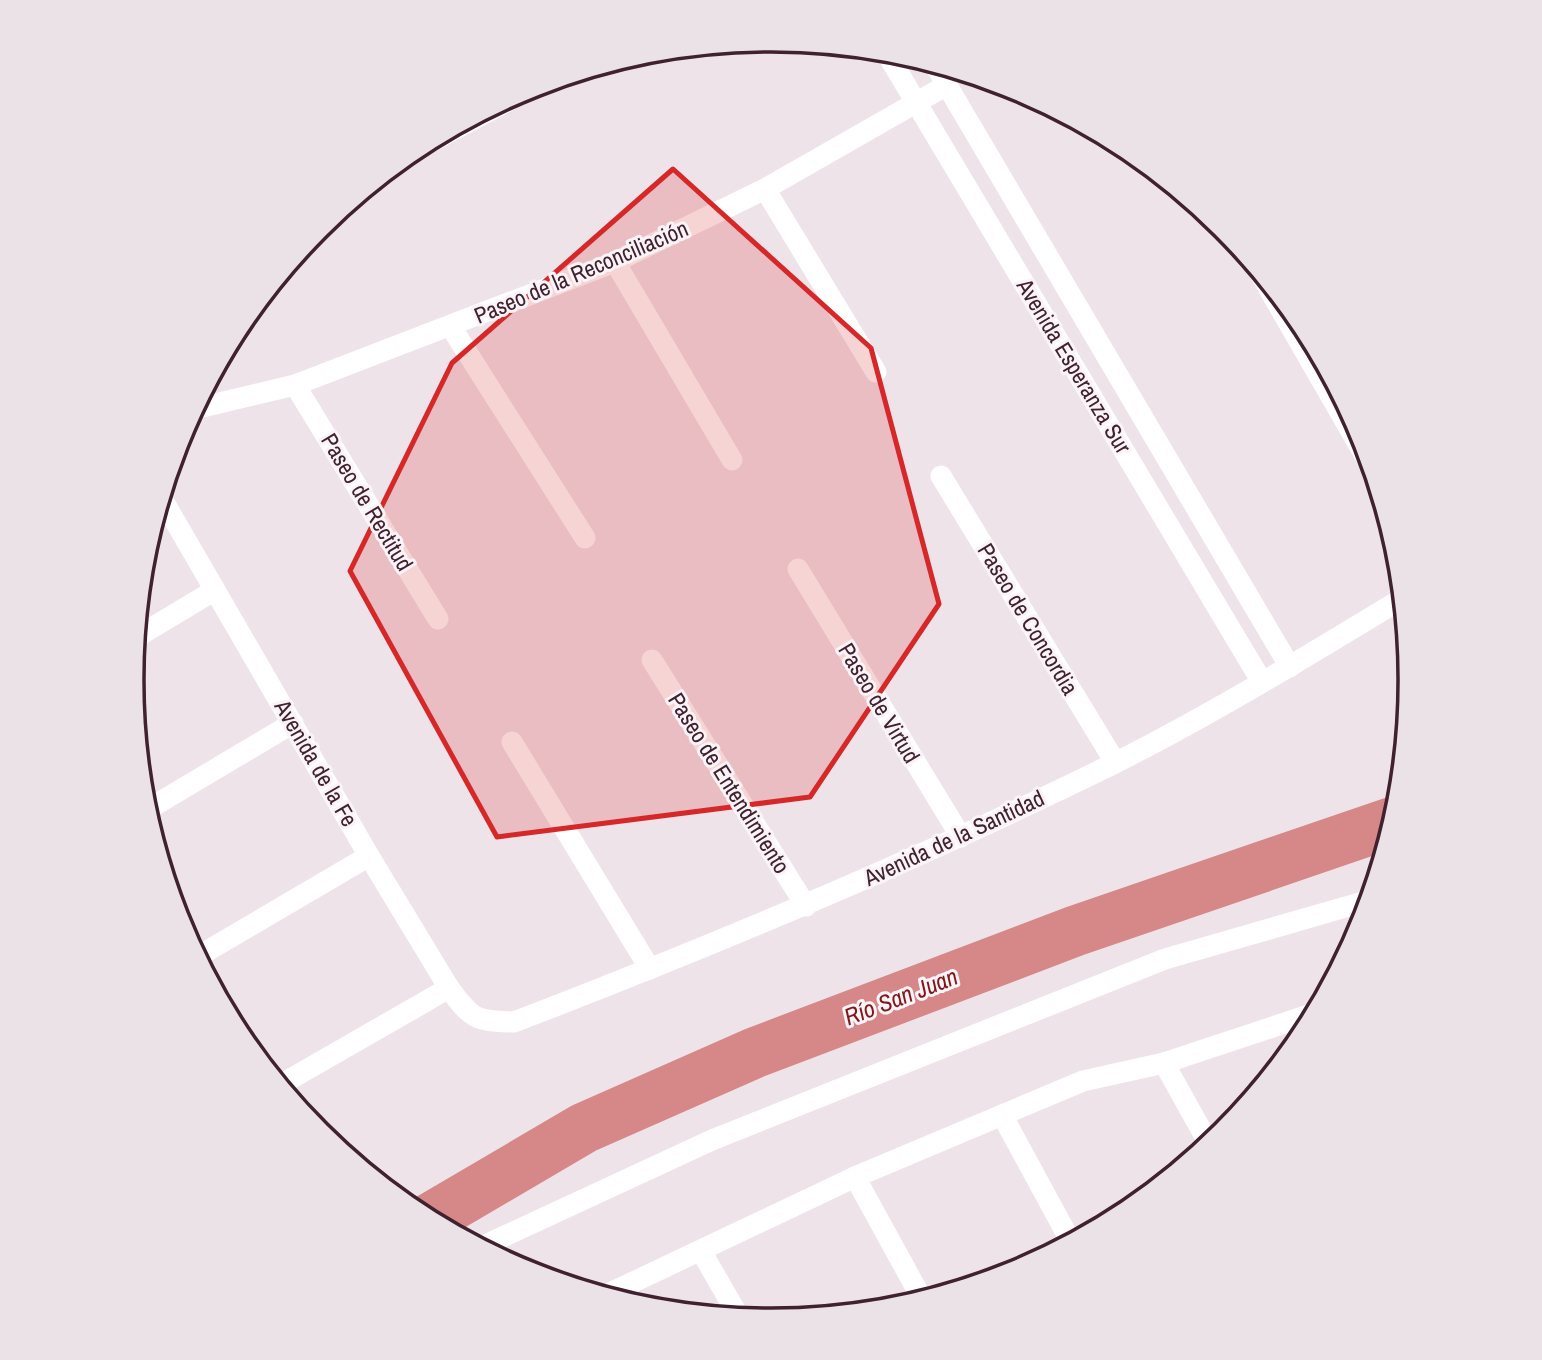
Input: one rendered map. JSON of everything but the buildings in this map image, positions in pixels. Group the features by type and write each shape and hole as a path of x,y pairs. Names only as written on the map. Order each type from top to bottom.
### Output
{"street":[{"name":"Avenida Esperanza Sur","path":"894,65 1262,682"},
{"name":"Avenida Esperanza Sur","path":"942,77 1290,667"},
{"name":"Paseo de la Reconciliación","path":"206,406 295,385 615,262 765,189 947,85"},
{"path":"765,189 876,372"},
{"path":"615,262 732,460"},
{"path":"450,327 584,538"},
{"path":"1297,338 1331,397"},
{"name":"Paseo de Rectitud","path":"295,385 438,619"},
{"name":"Paseo de Concordia","path":"941,475 1115,762"},
{"name":"Avenida de la Fe","path":"168,509 369,856 449,988 463,1007 482,1021"},
{"name":"Paseo de Virtud","path":"798,569 961,837"},
{"path":"146,632 215,590"},
{"name":"Avenida de la Santidad","path":"482,1021 514,1022 650,970 806,906 961,837 1115,762 1290,667 1394,604"},
{"name":"Paseo de Entendimiento","path":"652,660 806,906"},
{"path":"156,804 293,723"},
{"path":"512,742 650,970"},
{"path":"205,952 369,856"},
{"path":"491,1242 712,1140 1165,959 1357,904"},
{"path":"288,1080 449,988"},
{"path":"620,1288 855,1177 1083,1081 1164,1063 1299,1020"},
{"path":"1164,1063 1204,1135"},
{"path":"1002,1115 1066,1233"},
{"path":"855,1177 917,1290"},
{"path":"701,1251 732,1306"}],"highlighted area":[{"path":"673,169 871,348 939,604 810,797 497,837 350,571 452,363"}],"waterway":[{"name":"Río San Juan","path":"440,1213 584,1128 754,1053 1075,931 1381,826"}]}
